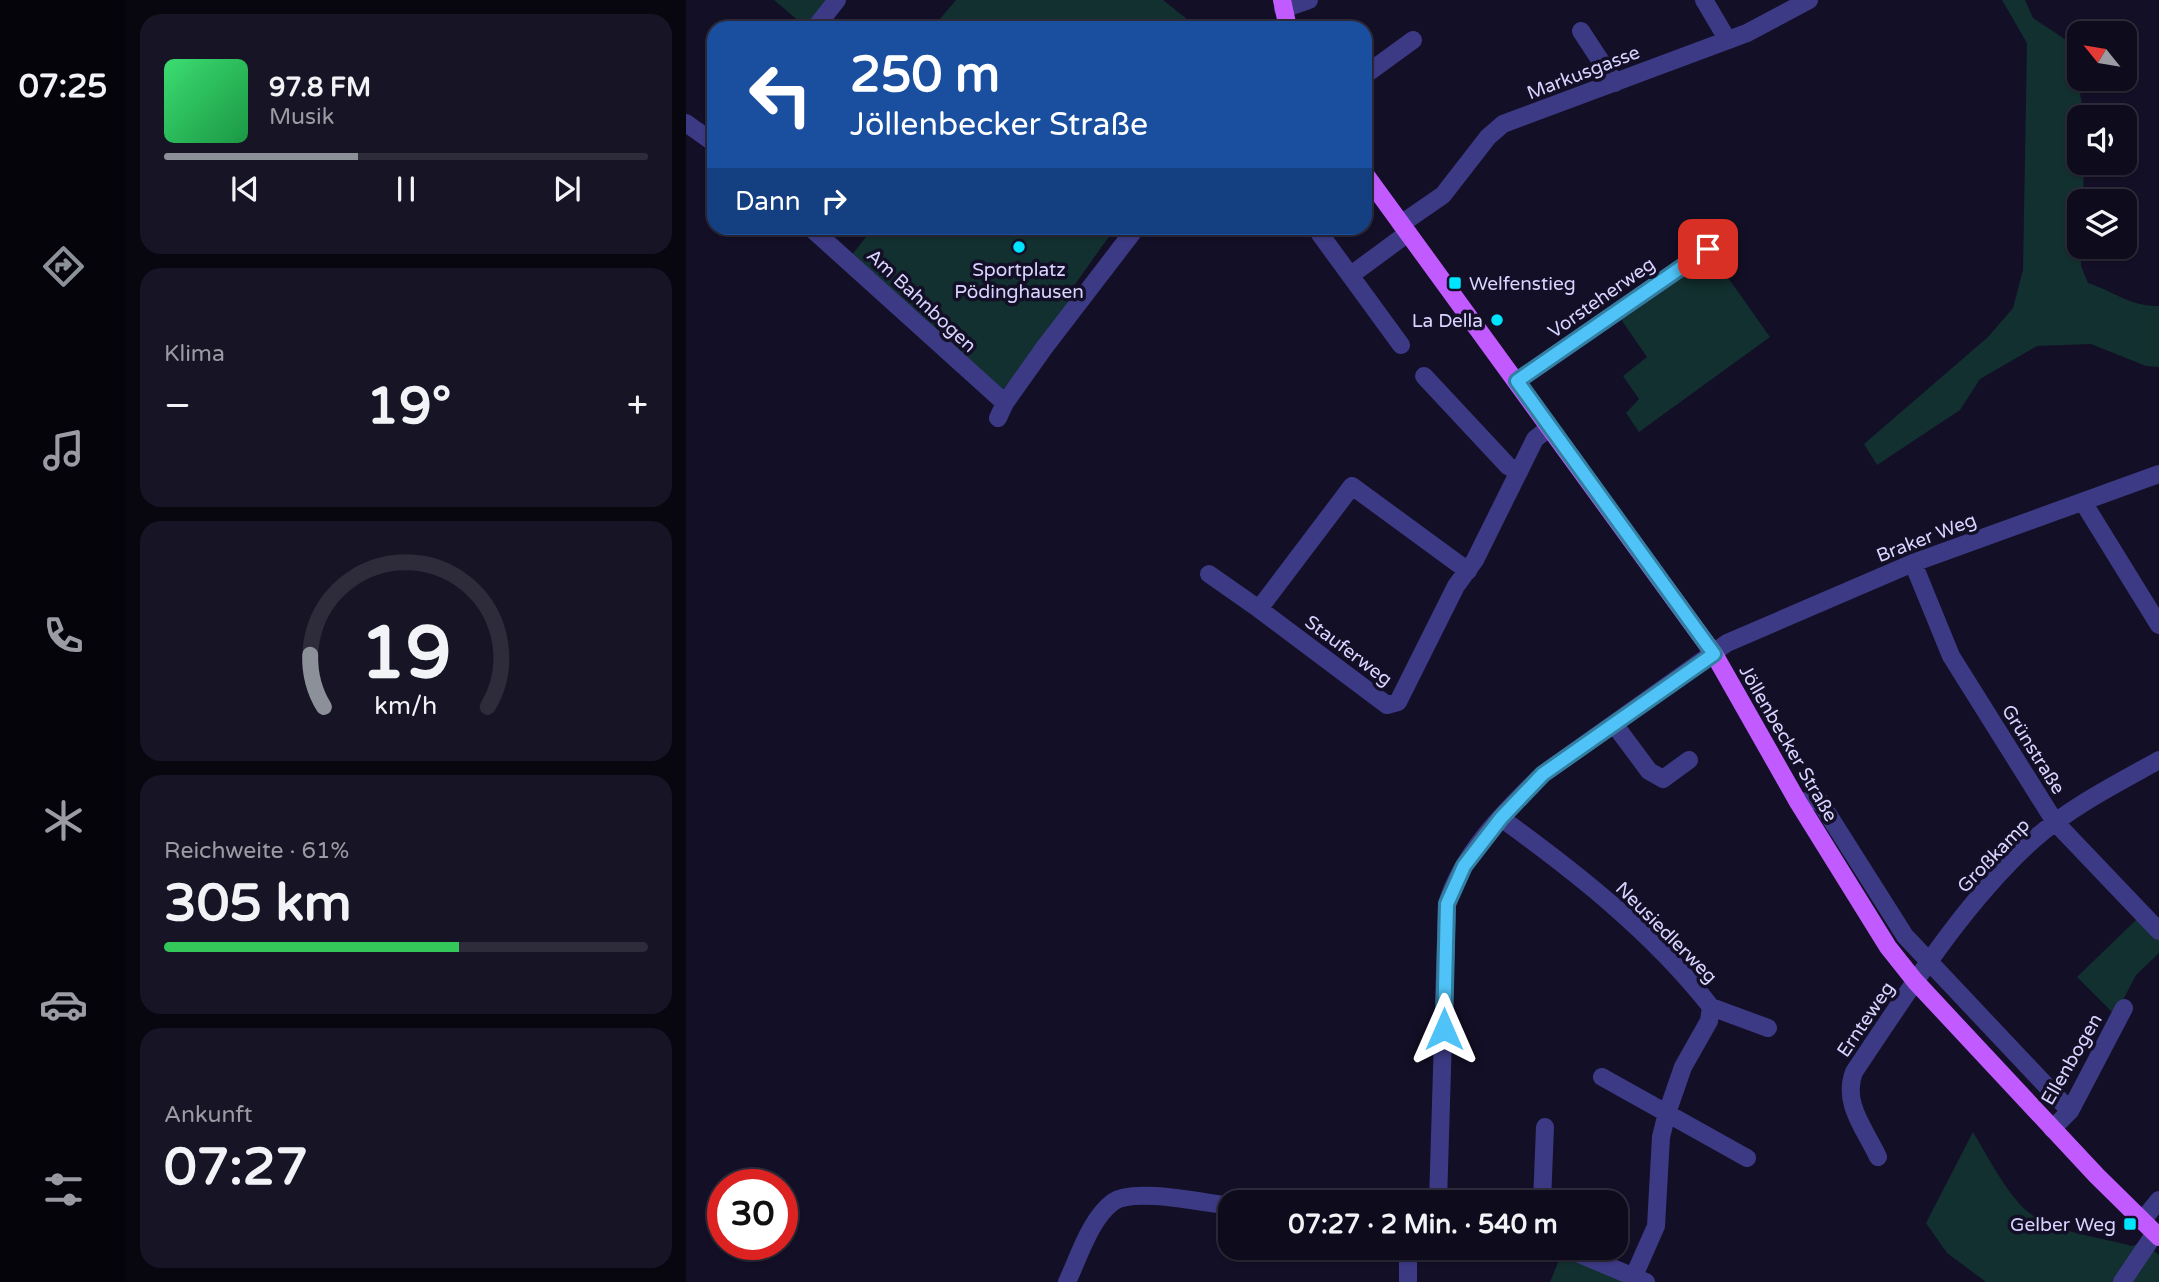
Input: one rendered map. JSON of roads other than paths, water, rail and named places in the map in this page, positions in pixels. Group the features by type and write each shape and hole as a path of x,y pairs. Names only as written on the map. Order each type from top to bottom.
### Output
{"main road":[{"path":"1282,4 1286,21"},
{"name":"Jöllenbecker Straße","path":"1372,184 1714,654 1798,802 1888,947 1915,981 2052,1129 2152,1230"}],"street":[{"path":"820,21 836,0"},
{"path":"1282,4 1309,0"},
{"path":"1703,0 1727,39"},
{"name":"Markusgasse","path":"1404,229 1443,195 1488,138 1503,124 1747,33 1809,0"},
{"path":"1581,31 1615,83"},
{"path":"1372,70 1413,40"},
{"path":"686,123 707,138"},
{"path":"1351,275 1404,229"},
{"name":"Am Bahnbogen","path":"818,235 1001,410 1131,235"},
{"path":"1321,235 1401,345"},
{"name":"Vorsteherweg","path":"1517,381 1708,249"},
{"path":"1424,376 1508,466 1519,472"},
{"name":"Stauferweg","path":"1209,574 1387,705 1398,702 1456,586 1468,571 1535,439 1550,427"},
{"name":"Braker Weg","path":"1438,1190 1447,904 1464,866 1501,818 1543,774 1727,643 1913,563 2159,474"},
{"path":"1259,609 1352,486 1468,571"},
{"path":"2083,502 2159,625"},
{"name":"Grünstraße","path":"1913,563 1951,656 2055,822 2157,935"},
{"path":"1614,724 1649,771 1663,779 1689,760"},
{"name":"Großkamp","path":"1915,981 1967,913 2032,841 2055,822 2159,760"},
{"path":"1798,802 1819,800 1905,936 1928,964 2070,1111"},
{"name":"Neusiedlerweg","path":"1501,818 1588,883 1691,982 1711,1007 1709,1021 1683,1067 1667,1113 1661,1137 1656,1226 1640,1279"},
{"name":"Ernteweg","path":"1878,1157 1856,1116 1849,1086 1854,1072 1915,981"},
{"path":"1711,1007 1768,1028"},
{"name":"Ellenbogen","path":"2052,1129 2070,1111 2124,1008"},
{"path":"1602,1077 1748,1158"},
{"path":"1542,1190 1545,1127"},
{"path":"1067,1282 1095,1224 1115,1200 1134,1195 1218,1205"},
{"path":"2122,1282 2152,1230 2159,1200"},
{"path":"1408,1260 1408,1282"},
{"path":"1594,1260 1640,1279"}],"place":[{"name":"Sportplatz Pödinghausen","path":"1019,247"},
{"name":"Welfenstieg","path":"1455,283"},
{"name":"La Della","path":"1497,320"},
{"name":"Gelber Weg","path":"2130,1224"}]}
